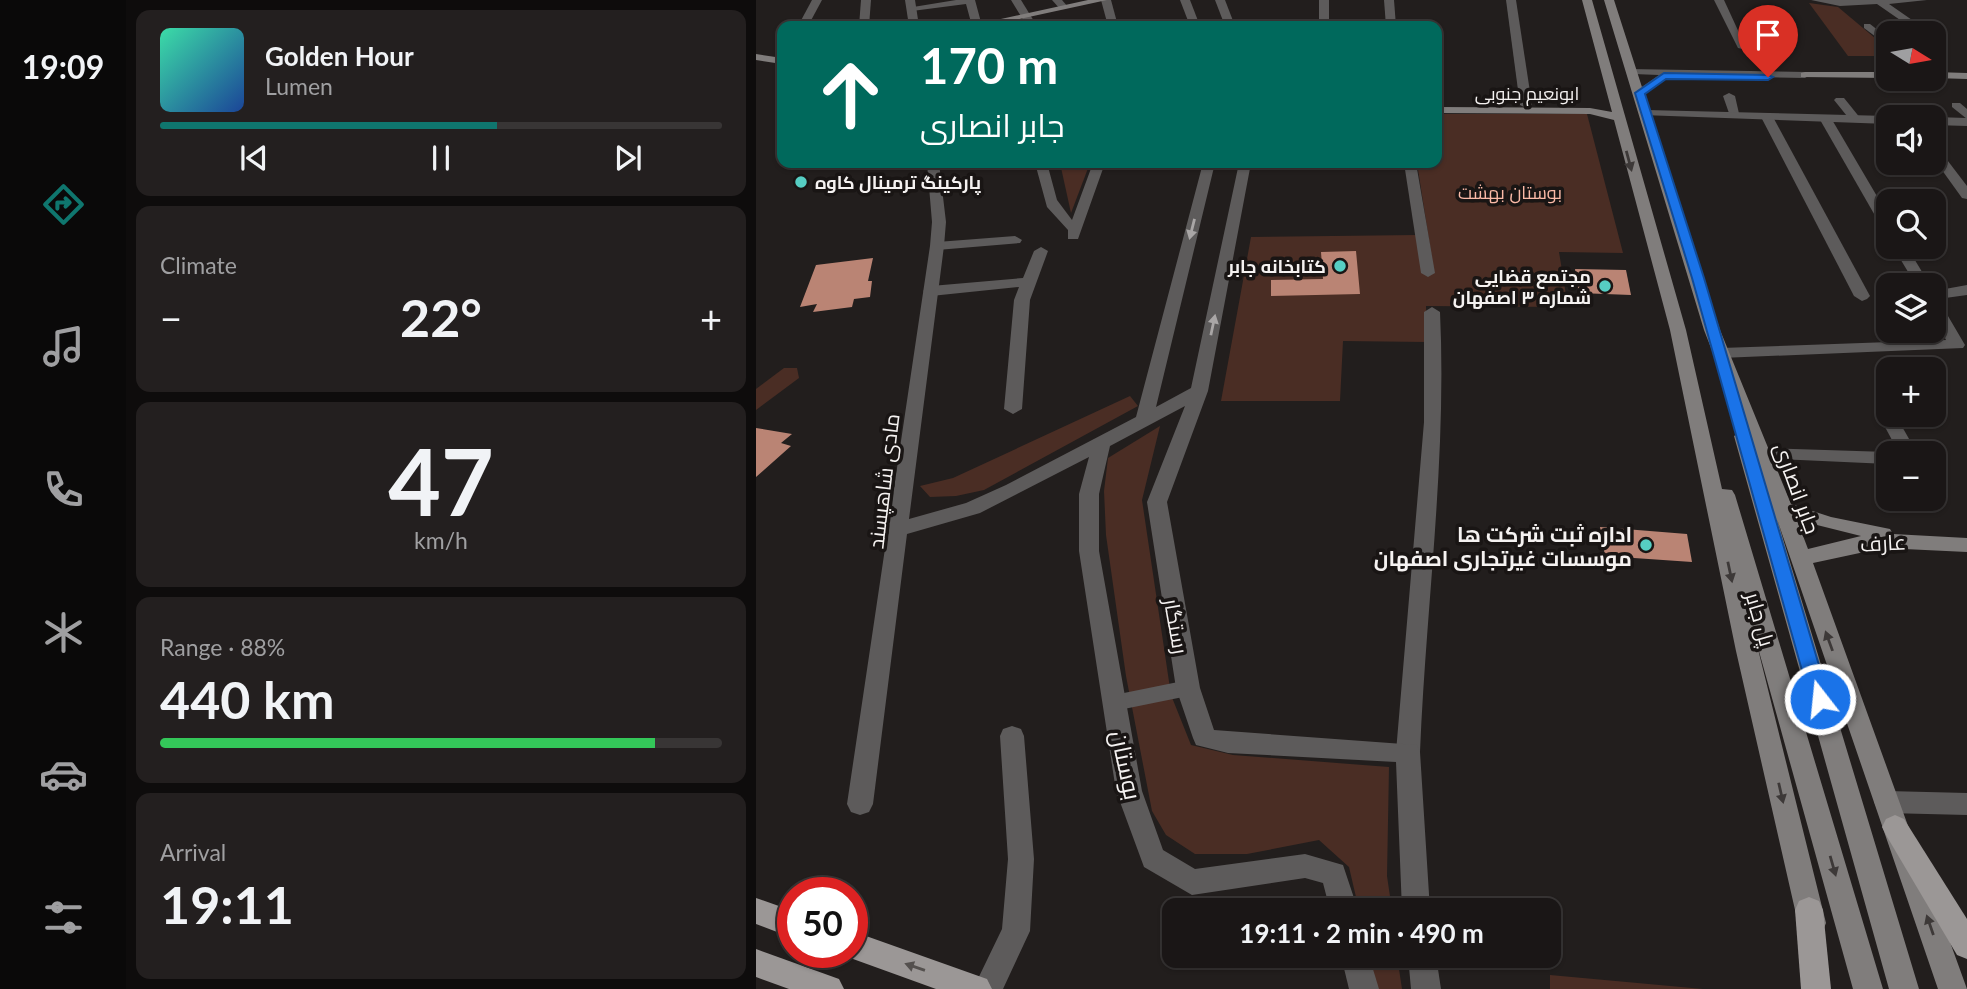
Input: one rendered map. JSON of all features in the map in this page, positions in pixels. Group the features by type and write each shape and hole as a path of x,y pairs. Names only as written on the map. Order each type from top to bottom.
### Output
{"main road":[{"path":"1000,21 1060,4 1104,0"},
{"path":"1587,0 1617,117 1678,330 1747,651 1828,989"},
{"name":"جابر انصاری","path":"1609,0 1712,331 1783,508 1953,989"},
{"path":"756,57 777,59"},
{"path":"1605,73 1634,74"},
{"path":"1805,75 1876,75"},
{"path":"1946,75 1967,76"},
{"name":"ابونعیم جنوبی","path":"1442,108 1588,105 1612,96"},
{"name":"ابونعیم جنوبی","path":"1442,108 1590,111 1617,117"},
{"name":"پل جابر","path":"1678,330 1868,989"},
{"name":"پل جابر","path":"1712,331 1904,989"},
{"path":"1783,508 1829,523 1905,539"},
{"name":"عارف","path":"1800,559 1844,544 1905,539 1967,545"},
{"path":"1891,815 1967,945"},
{"path":"1809,910 1816,989"},
{"path":"756,911 777,919"},
{"path":"868,951 977,989"},
{"path":"756,963 829,989"}],"street":[{"path":"806,21 817,0"},
{"path":"864,21 866,0"},
{"path":"1016,0 1028,21"},
{"path":"1104,0 1111,21"},
{"path":"1185,0 1193,21"},
{"path":"1220,0 1228,21"},
{"path":"1324,0 1324,21"},
{"path":"1388,0 1390,21"},
{"path":"1511,0 1526,105"},
{"path":"1719,0 1743,48"},
{"path":"1820,1 1922,0"},
{"path":"911,4 970,1 975,21"},
{"path":"1879,1 1908,21"},
{"path":"1867,26 1876,33"},
{"path":"1634,74 1805,75"},
{"path":"1634,74 1663,74"},
{"path":"1634,74 1663,74"},
{"path":"1729,96 1736,116"},
{"path":"1840,100 1856,119"},
{"path":"1956,104 1967,116"},
{"path":"1646,113 1876,120"},
{"path":"1767,117 1862,296"},
{"path":"1825,118 1876,205"},
{"path":"1946,121 1967,122"},
{"path":"1946,166 1967,195"},
{"name":"مادی شاهپسند","path":"860,804 937,246 939,222 934,168"},
{"path":"1042,168 1048,200 1074,232 1097,168"},
{"path":"1144,420 1208,168"},
{"name":"رستگار","path":"1244,168 1199,391 1157,502 1188,688 1205,738 1228,743 1408,752"},
{"path":"1411,168 1428,273"},
{"path":"937,246 1015,240"},
{"path":"1013,410 1021,300 1041,251"},
{"path":"931,291 1027,282"},
{"path":"1946,292 1967,290"},
{"path":"1946,299 1967,303"},
{"path":"1415,898 1408,752 1411,667 1430,468 1434,350 1432,312"},
{"path":"1721,353 1957,345 1960,335 1946,318"},
{"path":"899,528 973,508 1101,445 1199,391"},
{"path":"1894,427 1902,441"},
{"name":"بوستان","path":"1101,445 1089,494 1089,551 1129,791 1153,858 1192,882 1305,866 1334,874 1340,898"},
{"path":"1762,454 1876,458"},
{"path":"1114,703 1188,688"},
{"path":"988,989 1016,931 1021,859 1012,736"},
{"path":"1891,815 1967,804"},
{"path":"1358,968 1364,989"},
{"path":"1423,968 1426,989"}],"green space":[{"path":"1809,3 1838,7 1876,39 1876,56 1848,56"},
{"name":"بوستان بهشت","path":"1442,114 1587,114 1623,253 1559,252 1568,307 1426,306 1427,342 1343,341 1340,401 1221,401 1251,237 1417,235 1434,272 1418,168 1442,168"},
{"path":"1061,168 1088,168 1071,213"},
{"path":"784,368 797,368 799,378 756,410 756,389"},
{"path":"1130,396 1138,406 984,490 956,496 930,497 920,486 953,478"},
{"path":"1160,426 1142,500 1171,695 1191,745 1233,755 1389,767 1387,876 1390,898 1356,898 1349,867 1319,840 1247,854 1195,854 1166,835 1152,811 1126,676 1106,535 1104,491 1108,458"},
{"path":"1373,968 1399,968 1402,989 1377,989"},
{"path":"1550,975 1703,989 1550,989"}],"building":[{"name":"کتابخانه جابر","path":"1356,251 1360,294 1271,296 1271,280 1323,279 1321,252"},
{"path":"873,258 868,281 872,281 870,297 854,299 852,307 813,312 817,304 800,307 816,265"},
{"path":"1575,269 1626,270 1631,295 1579,293"},
{"path":"756,428 792,434 781,443 791,446 756,477"},
{"name":"اداره ثبت شرکت ها موسسات غیرتجاری اصفهان","path":"1600,527 1687,534 1692,562 1605,556"}],"place":[{"name":"پارکینگ ترمینال کاوه","path":"801,182"},
{"name":"کتابخانه جابر","path":"1340,266"},
{"name":"مجتمع قضایی شماره ۳ اصفهان","path":"1605,286"},
{"name":"اداره ثبت شرکت ها موسسات غیرتجاری اصفهان","path":"1646,545"}],"route":[{"path":"1768,77 1664,76 1640,93 1698,278 1820,699"}]}
